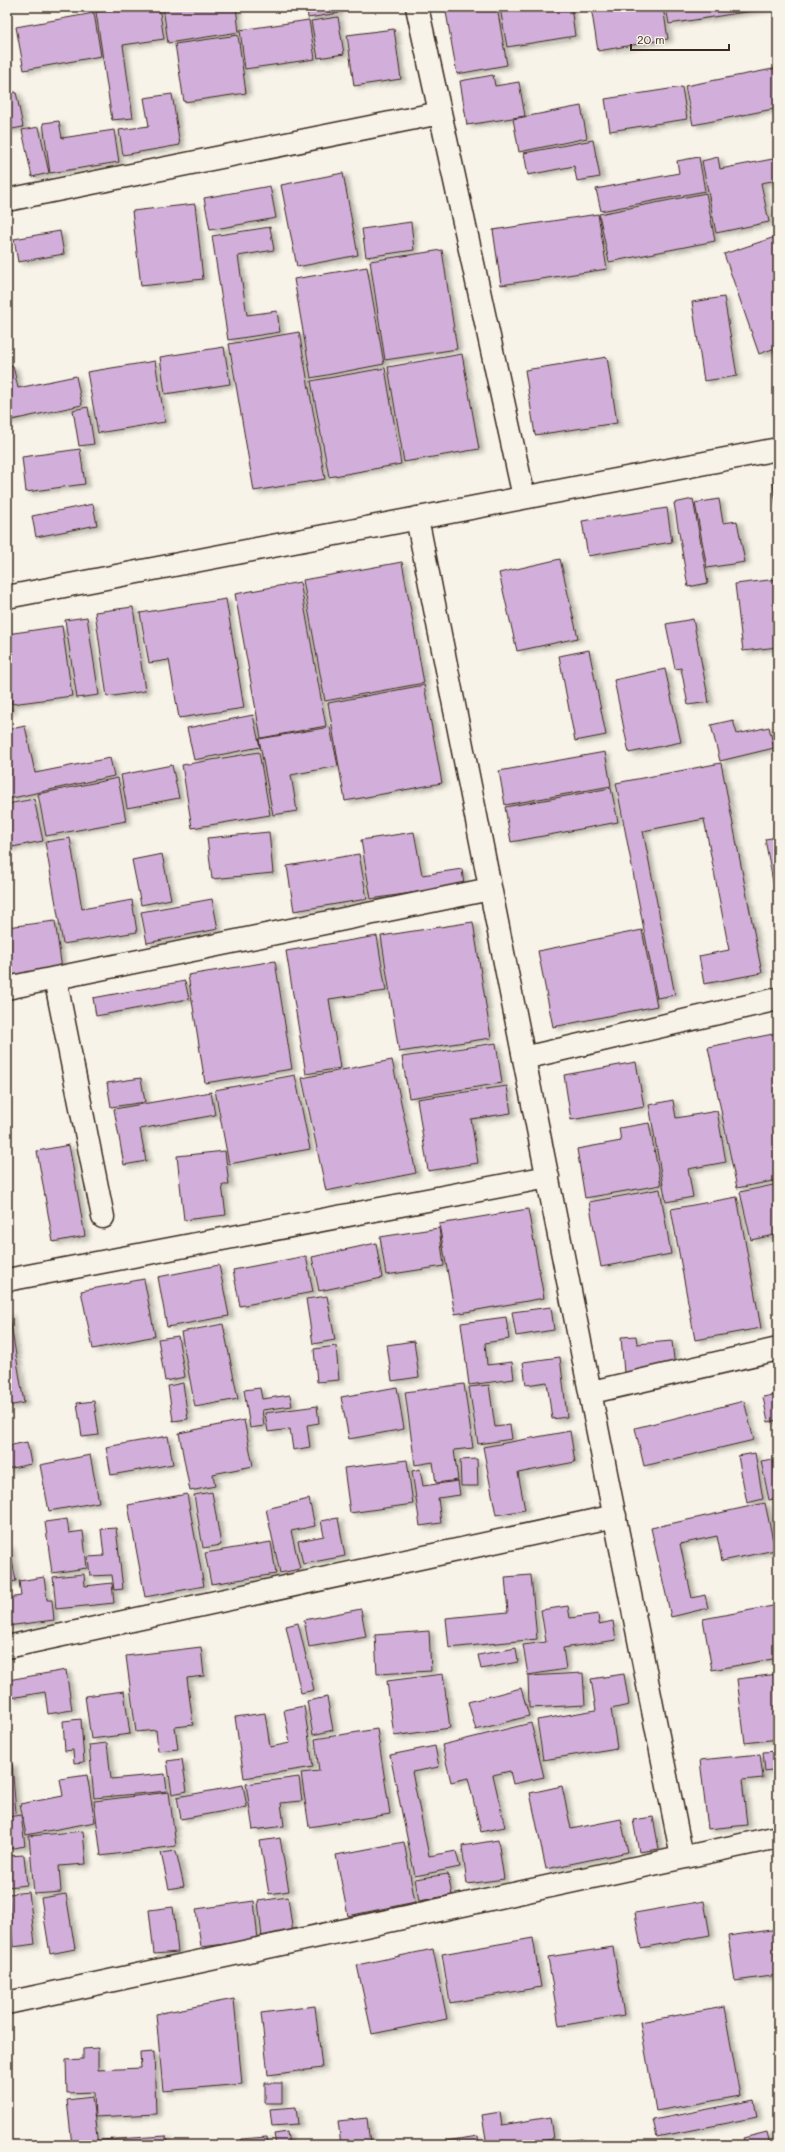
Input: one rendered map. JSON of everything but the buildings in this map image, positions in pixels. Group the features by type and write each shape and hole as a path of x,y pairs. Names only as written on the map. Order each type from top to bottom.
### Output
{"street":[{"path":"417,7 524,497"},
{"path":"7,200 440,113"},
{"path":"7,597 524,497 778,450"},
{"path":"417,518 490,890 592,1392 682,1857"},
{"path":"7,988 490,890"},
{"path":"55,978 103,1217"},
{"path":"524,1058 778,999"},
{"path":"7,1280 548,1177"},
{"path":"592,1392 778,1349"},
{"path":"7,1648 615,1516"},
{"path":"7,2003 778,1837"}]}
